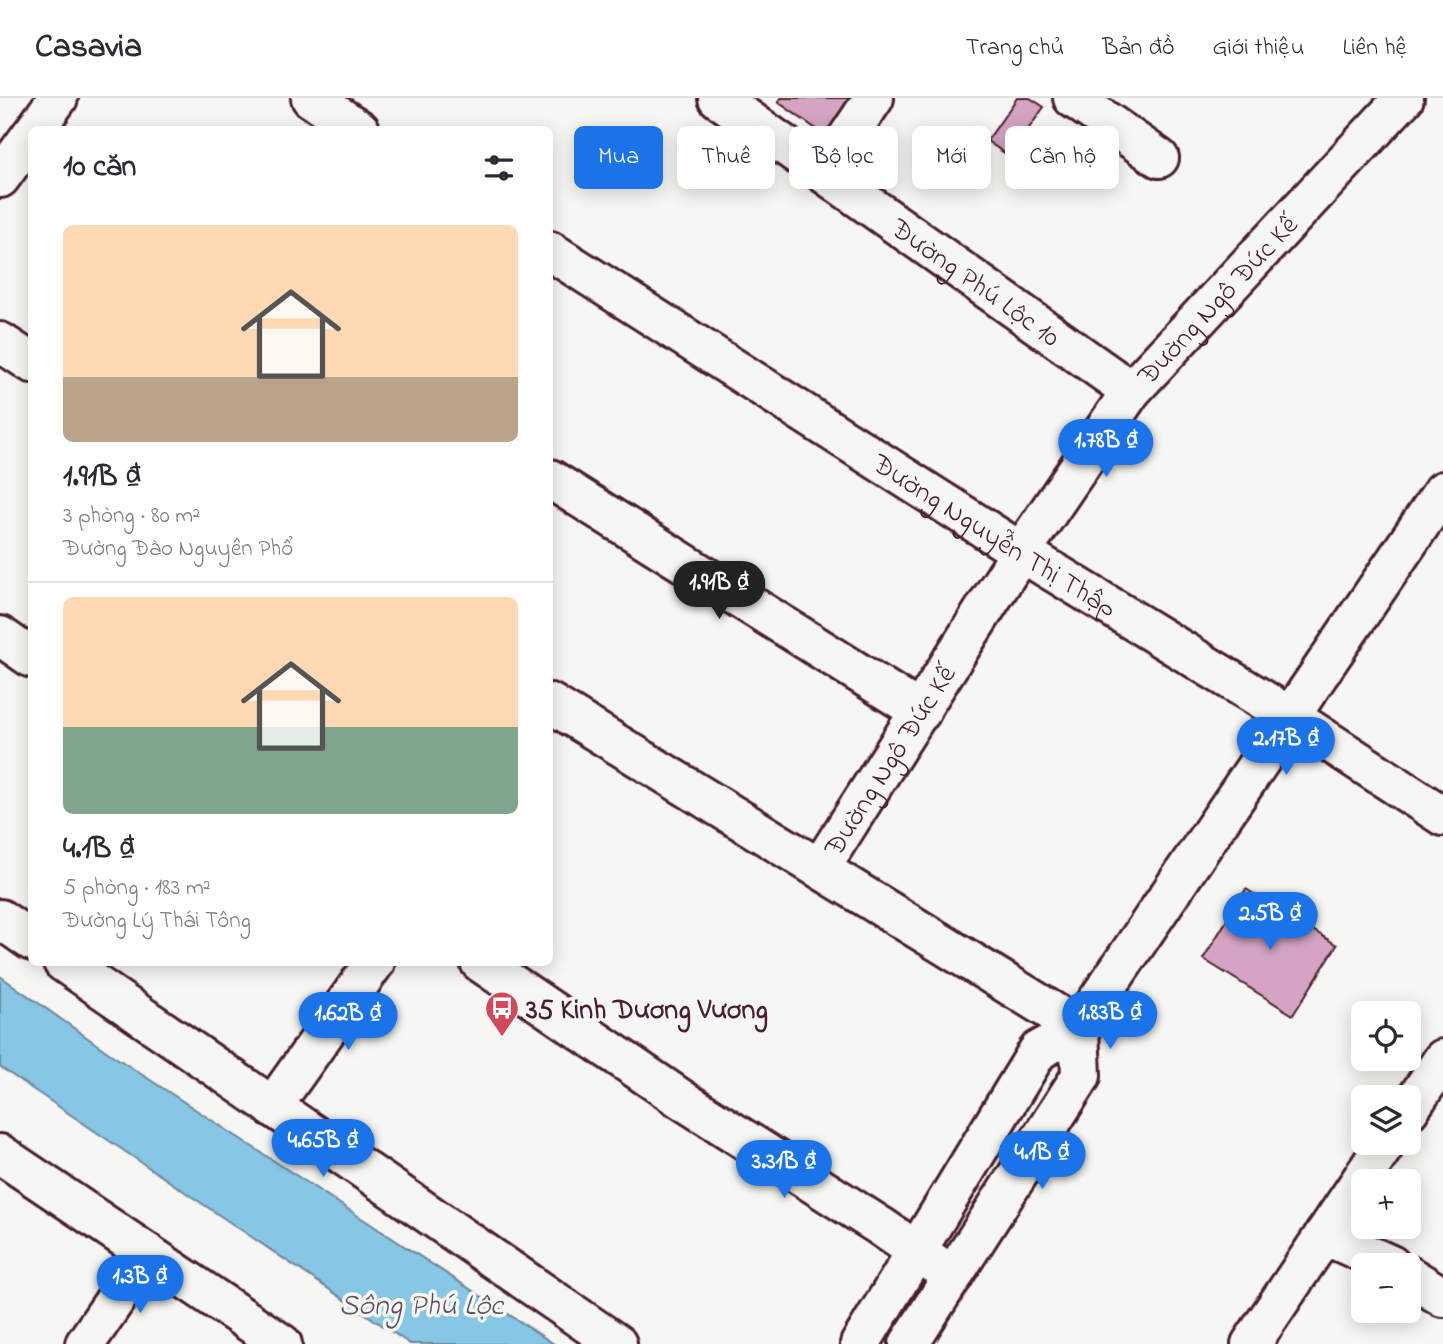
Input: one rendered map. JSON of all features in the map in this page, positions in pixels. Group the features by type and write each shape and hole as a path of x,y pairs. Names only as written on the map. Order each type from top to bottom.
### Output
{"street":[{"path":"39,126 58,98"},
{"path":"311,98 354,126"},
{"name":"Đường Phú Lộc 10","path":"718,98 789,148"},
{"path":"855,126 874,98"},
{"path":"1073,98 1159,158"},
{"name":"Đường Ngô Đức Kế","path":"820,868 1021,552 1131,391 1393,101"},
{"name":"Đường Phú Lộc 10","path":"847,189 1131,391"},
{"name":"Đường Nguyễn Thị Thập","path":"555,267 1291,717 1438,802"},
{"path":"0,342 28,360"},
{"path":"553,481 921,712"},
{"path":"860,1344 1038,1051 1079,1028 1443,491"},
{"path":"0,636 28,655"},
{"path":"553,706 1079,1028"},
{"path":"0,919 28,938"},
{"path":"69,966 617,1344"},
{"path":"272,1107 372,966"},
{"path":"486,966 681,1099 953,1276"},
{"path":"909,1344 1081,1076 1079,1028"},
{"path":"1423,1104 1443,1059"},
{"path":"0,1154 282,1344"},
{"path":"1251,1344 1379,1155"},
{"path":"1324,1235 1364,1253"},
{"path":"85,1344 147,1253"},
{"path":"1421,1283 1443,1297"}],"water":[{"name":"Sông Phú Lộc","path":"0,976 109,1053 554,1344 410,1344 0,1067"}],"building":[{"path":"781,98 861,98 842,126 812,126 778,102"},
{"path":"1017,98 1030,98 1044,107 1030,126 1005,126 1005,153 991,144 991,135"},
{"path":"1246,889 1337,945 1293,1015 1203,959"}],"place":[{"name":"35 Kinh Dương Vương","path":"502,1038"}]}
